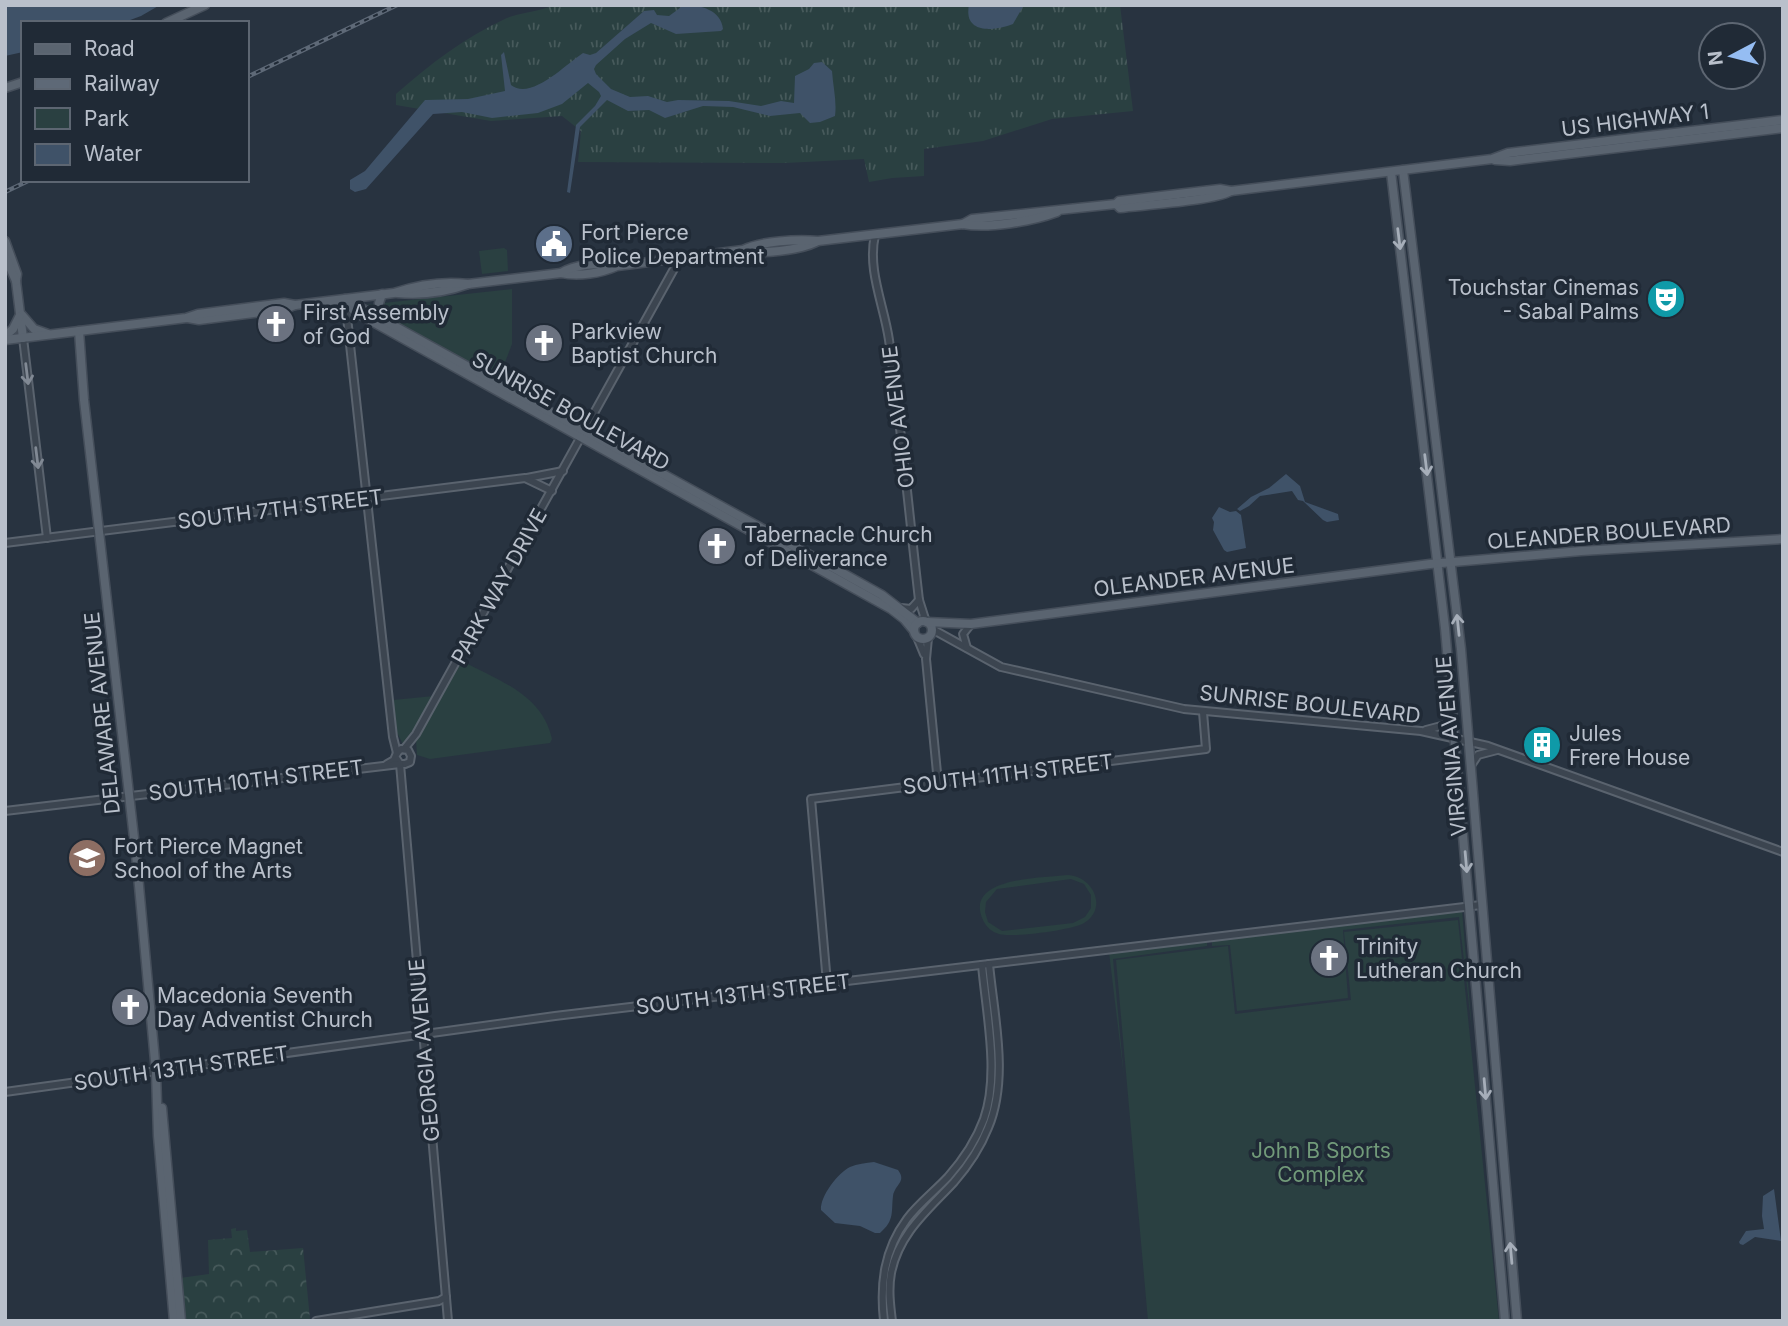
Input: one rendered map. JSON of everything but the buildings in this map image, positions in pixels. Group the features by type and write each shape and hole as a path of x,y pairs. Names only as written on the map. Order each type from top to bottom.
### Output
{"main road":[{"path":"170,21 205,5"},
{"name":"US HIGHWAY 1","path":"1492,159 1508,153 1783,120"},
{"name":"US HIGHWAY 1","path":"5,338 268,312 295,305 394,293 409,288 561,273 568,268 594,265 617,266 743,250 752,253 806,247 818,241 963,224 973,226 1042,218 1057,212 1116,204 1119,201 1220,189 1231,191 1492,159 1510,161 1783,128"},
{"path":"1615,148 1626,139"},
{"path":"1594,151 1608,141"},
{"name":"VIRGINIA AVENUE","path":"1403,170 1451,562 1469,741 1517,1321"},
{"name":"VIRGINIA AVENUE","path":"1391,172 1438,563 1453,714 1505,1321"},
{"path":"5,241 17,274 23,338"},
{"path":"5,256 16,281"},
{"path":"379,316 382,294"},
{"name":"SUNRISE BOULEVARD","path":"345,299 355,312 830,566 898,607 924,629"},
{"name":"SUNRISE BOULEVARD","path":"345,299 924,629"},
{"path":"20,312 34,329 51,335"},
{"path":"5,338 16,324 20,312"},
{"name":"DELAWARE AVENUE","path":"79,331 130,795 156,1072 159,1149 174,1321"},
{"path":"1412,345 1420,353 1427,370"},
{"name":"OLEANDER BOULEVARD","path":"1438,563 1783,539"},
{"name":"OLEANDER AVENUE","path":"924,629 1438,563"},
{"name":"DELAWARE AVENUE","path":"157,1092 162,1107 181,1321"}],"street":[{"name":"OHIO AVENUE","path":"875,235 873,246 878,292 889,338 924,629 938,783"},
{"name":"PARK WAY DRIVE","path":"402,757 680,258"},
{"name":"GEORGIA AVENUE","path":"345,299 394,731 402,757 401,779 448,1321"},
{"path":"23,338 47,538"},
{"name":"SOUTH 7TH STREET","path":"5,543 367,499 563,471"},
{"path":"525,478 552,491"},
{"path":"898,607 911,609 919,600"},
{"path":"967,648 963,634 971,624"},
{"name":"OHIO AVENUE","path":"924,629 926,659"},
{"name":"SUNRISE BOULEVARD","path":"924,629 1001,667 1203,712 1421,731 1469,741 1783,852"},
{"name":"SOUTH 11TH STREET","path":"827,983 811,799 1206,749 1203,712"},
{"path":"1421,731 1445,725 1453,714"},
{"path":"1471,766 1478,755 1499,750"},
{"name":"SOUTH 10TH STREET","path":"5,811 382,766 402,757"},
{"name":"SOUTH 13TH STREET","path":"5,1092 536,1019 1481,905"},
{"path":"892,1321 890,1286 896,1256 913,1224 953,1182 978,1150 994,1110 998,1090 986,965"},
{"path":"884,1321 882,1285 889,1253 907,1220 947,1178 971,1146 983,1120 991,1090 994,1052"},
{"path":"316,1321 439,1301 446,1297"}],"green space":[{"path":"554,5 1120,5 1133,111 1052,119 983,141 924,149 924,176 869,182 864,159 785,163 578,162 581,131 562,116 491,121 396,105 396,94 462,42 507,18"},
{"path":"504,248 507,250 508,271 482,274 479,251"},
{"path":"512,289 512,344 499,378 365,305"},
{"path":"462,661 504,683 529,700 547,724 552,739 550,743 430,759 417,755 416,740"},
{"path":"434,696 404,746 396,731 393,700"},
{"path":"1067,875 1084,880 1094,893 1095,909 1084,923 1056,931 1006,935 992,931 983,920 980,906 984,895 994,888 1025,879","holes":["1071,879 1084,884 1091,895 1091,908 1085,917 1073,923 1002,931 988,922 986,902 997,889"]},
{"path":"1462,910 1472,1031 1459,917 1343,930 1348,998 1237,1011 1230,945 1212,946 1212,939"},
{"name":"John B Sports Complex","path":"1458,920 1499,1321 1148,1321 1116,960 1228,946 1235,1014 1351,1000 1344,932"},
{"path":"1207,940 1207,946 1113,959 1124,1077 1109,952"},
{"path":"236,1228 236,1231 247,1230 250,1252 303,1248 310,1319 184,1321 180,1278 209,1274 208,1240 232,1238 231,1229"}],"water":[{"path":"5,5 160,5 127,21 21,21 21,52 5,56"},
{"path":"684,5 697,6 714,13 723,29 676,34 651,23 625,39 596,65 596,74 611,89 630,97 648,96 667,102 729,101 761,106 781,101 794,103 795,76 809,69 814,63 822,62 832,71 835,116 810,123 800,113 770,116 733,107 703,106 665,118 649,110 628,111 607,100 580,127 570,193 567,192 576,125 601,96 588,83 562,104 538,113 492,118 462,112 433,114 366,189 355,192 350,189 350,180 365,171 425,100 468,99 505,91 501,55 504,52 511,85 519,89 528,88 548,79 583,53 596,53 644,11 654,10 657,15 669,16"},
{"path":"969,5 1024,5 1013,24 990,29 971,22 968,15"},
{"path":"1286,474 1300,486 1305,502 1338,514 1339,520 1323,520 1303,501 1298,500 1292,491 1260,496 1249,506 1240,511 1237,509"},
{"path":"1219,507 1241,515 1246,548 1227,552 1224,550 1213,530 1212,518"},
{"path":"874,1162 898,1170 901,1177 894,1192 888,1224 880,1233 875,1233 860,1226 835,1223 821,1210 827,1192 845,1170"},
{"path":"1774,1189 1781,1241 1755,1237 1743,1245 1740,1244 1746,1231 1764,1229 1763,1196"}],"railway":[{"path":"248,77 397,5"},
{"path":"5,192 26,182"}],"place":[{"name":"Fort Pierce Police Department","path":"554,244"},
{"name":"Touchstar Cinemas - Sabal Palms","path":"1666,299"},
{"name":"First Assembly of God","path":"276,324"},
{"name":"Parkview Baptist Church","path":"544,343"},
{"name":"Tabernacle Church of Deliverance","path":"717,546"},
{"name":"Jules Frere House","path":"1542,745"},
{"name":"Fort Pierce Magnet School of the Arts","path":"87,858"},
{"name":"Trinity Lutheran Church","path":"1329,958"},
{"name":"Macedonia Seventh Day Adventist Church","path":"130,1007"}]}
